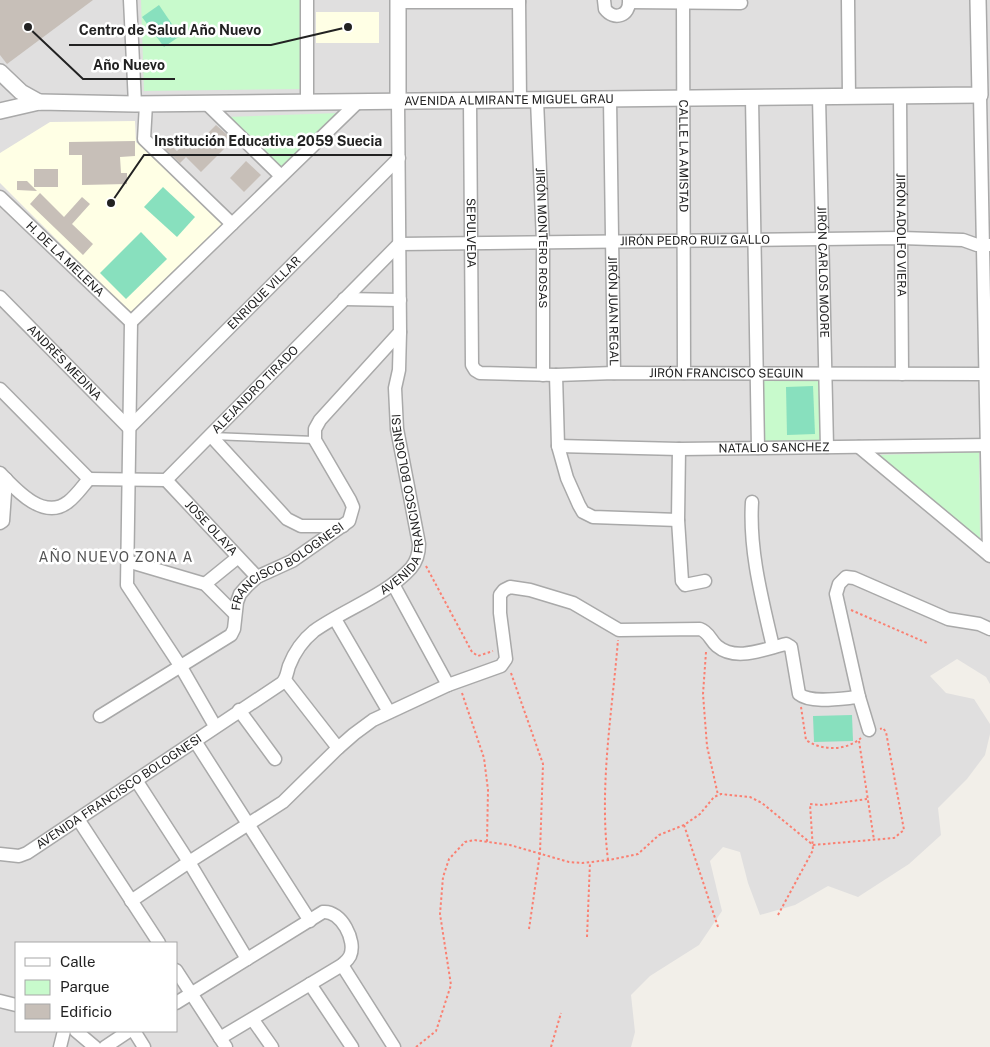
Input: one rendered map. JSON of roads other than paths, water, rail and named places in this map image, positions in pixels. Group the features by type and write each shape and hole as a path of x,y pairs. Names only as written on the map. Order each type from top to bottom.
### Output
{"street":[{"path":"130,0 144,139 232,224"},
{"path":"307,0 307,103"},
{"path":"604,0 605,9 611,15 616,16 624,14 630,7 630,1 741,3"},
{"path":"848,0 849,97"},
{"path":"978,0 980,95 985,137 985,374 989,555"},
{"path":"398,1 520,1 520,100"},
{"name":"AVENIDA FRANCISCO BOLOGNESI","path":"0,854 19,856 27,853 285,680 293,657 312,632 393,584 411,568 419,553 419,544 397,428 395,388 399,370 400,332 398,1"},
{"name":"CALLE LA AMISTAD","path":"683,1 684,373"},
{"path":"0,72 22,92 39,102"},
{"name":"AVENIDA ALMIRANTE MIGUEL GRAU","path":"1,107 39,102 207,104 980,95"},
{"name":"JIRÓN ADOLFO VIERA","path":"900,96 902,374"},
{"name":"JIRÓN CARLOS MOORE","path":"819,97 827,447"},
{"path":"752,98 758,448"},
{"name":"JIRÓN JUAN REGAL","path":"610,99 614,373"},
{"name":"JIRÓN MONTERO ROSAS","path":"538,100 550,375 558,446 567,478 578,505 588,515 593,517 678,520"},
{"name":"SEPULVEDA","path":"470,101 472,365"},
{"path":"215,726 181,667 127,585 131,322 358,102"},
{"path":"207,104 281,176"},
{"name":"ENRIQUE VILLAR","path":"129,428 399,158"},
{"name":"H. DE LA MELENA","path":"0,197 131,322"},
{"name":"JIRÓN PEDRO RUIZ GALLO","path":"399,244 901,238 963,240 986,245"},
{"name":"ALEJANDRO TIRADO","path":"166,480 399,244"},
{"name":"ANDRÉS MEDINA","path":"0,297 129,428"},
{"path":"344,299 400,300"},
{"path":"314,440 315,429 320,420 400,332"},
{"name":"JIRÓN FRANCISCO SEGUIN","path":"472,365 480,373 550,375 614,373 985,374"},
{"path":"0,390 89,479 166,480"},
{"path":"211,436 287,519 302,526 343,526"},
{"name":"FRANCISCO BOLOGNESI","path":"100,716 231,635 234,629 235,614 240,594 257,578 292,561 349,521 353,507 346,491 314,440"},
{"name":"NATALIO SANCHEZ","path":"558,446 679,449 988,445"},
{"path":"859,446 989,555"},
{"path":"679,449 678,520 682,581 685,585 705,581"},
{"path":"3,476 36,505 47,509 58,508 68,502 89,479"},
{"path":"0,523 3,521 3,476"},
{"name":"JOSE OLAYA","path":"166,480 257,578"},
{"path":"752,502 751,525 756,572 773,647"},
{"path":"204,584 237,558"},
{"path":"127,561 204,584 235,614"},
{"path":"869,730 859,698 836,594 839,584 846,577 854,578 948,619 979,624 990,628"},
{"path":"393,584 453,683"},
{"path":"131,901 283,802 354,734 389,712 453,683 497,668 504,663 506,659 500,613 500,595 510,587 530,590 573,603 619,630 700,629 705,631 713,642 726,652 734,654 745,654 786,644 791,647 799,694 808,699 859,698"},
{"path":"335,619 389,712"},
{"path":"285,680 338,748"},
{"path":"239,710 275,759"},
{"path":"195,741 310,921"},
{"path":"136,780 189,862 247,959"},
{"path":"78,819 158,942"},
{"path":"178,973 192,994 223,1042 253,1020 342,965 348,959 352,949 349,935 343,924 335,915 323,912 310,921 192,994 178,1002"},
{"path":"342,965 394,1047"},
{"path":"310,984 352,1047"},
{"path":"0,1001 15,1005"},
{"path":"253,1020 272,1047"},
{"path":"60,1047 64,1032"},
{"path":"77,1032 95,1047"},
{"path":"105,1047 128,1032"},
{"path":"135,1032 144,1047"}],"lane":[{"path":"211,436 314,440"}],"place":[{"name":"Año Nuevo","path":"28,27"},
{"name":"Centro de Salud Año Nuevo","path":"348,27"},
{"name":"Institución Educativa 2059 Suecia","path":"111,203"}],"district":[{"name":"AÑO NUEVO ZONA A","path":"116,557"}]}
